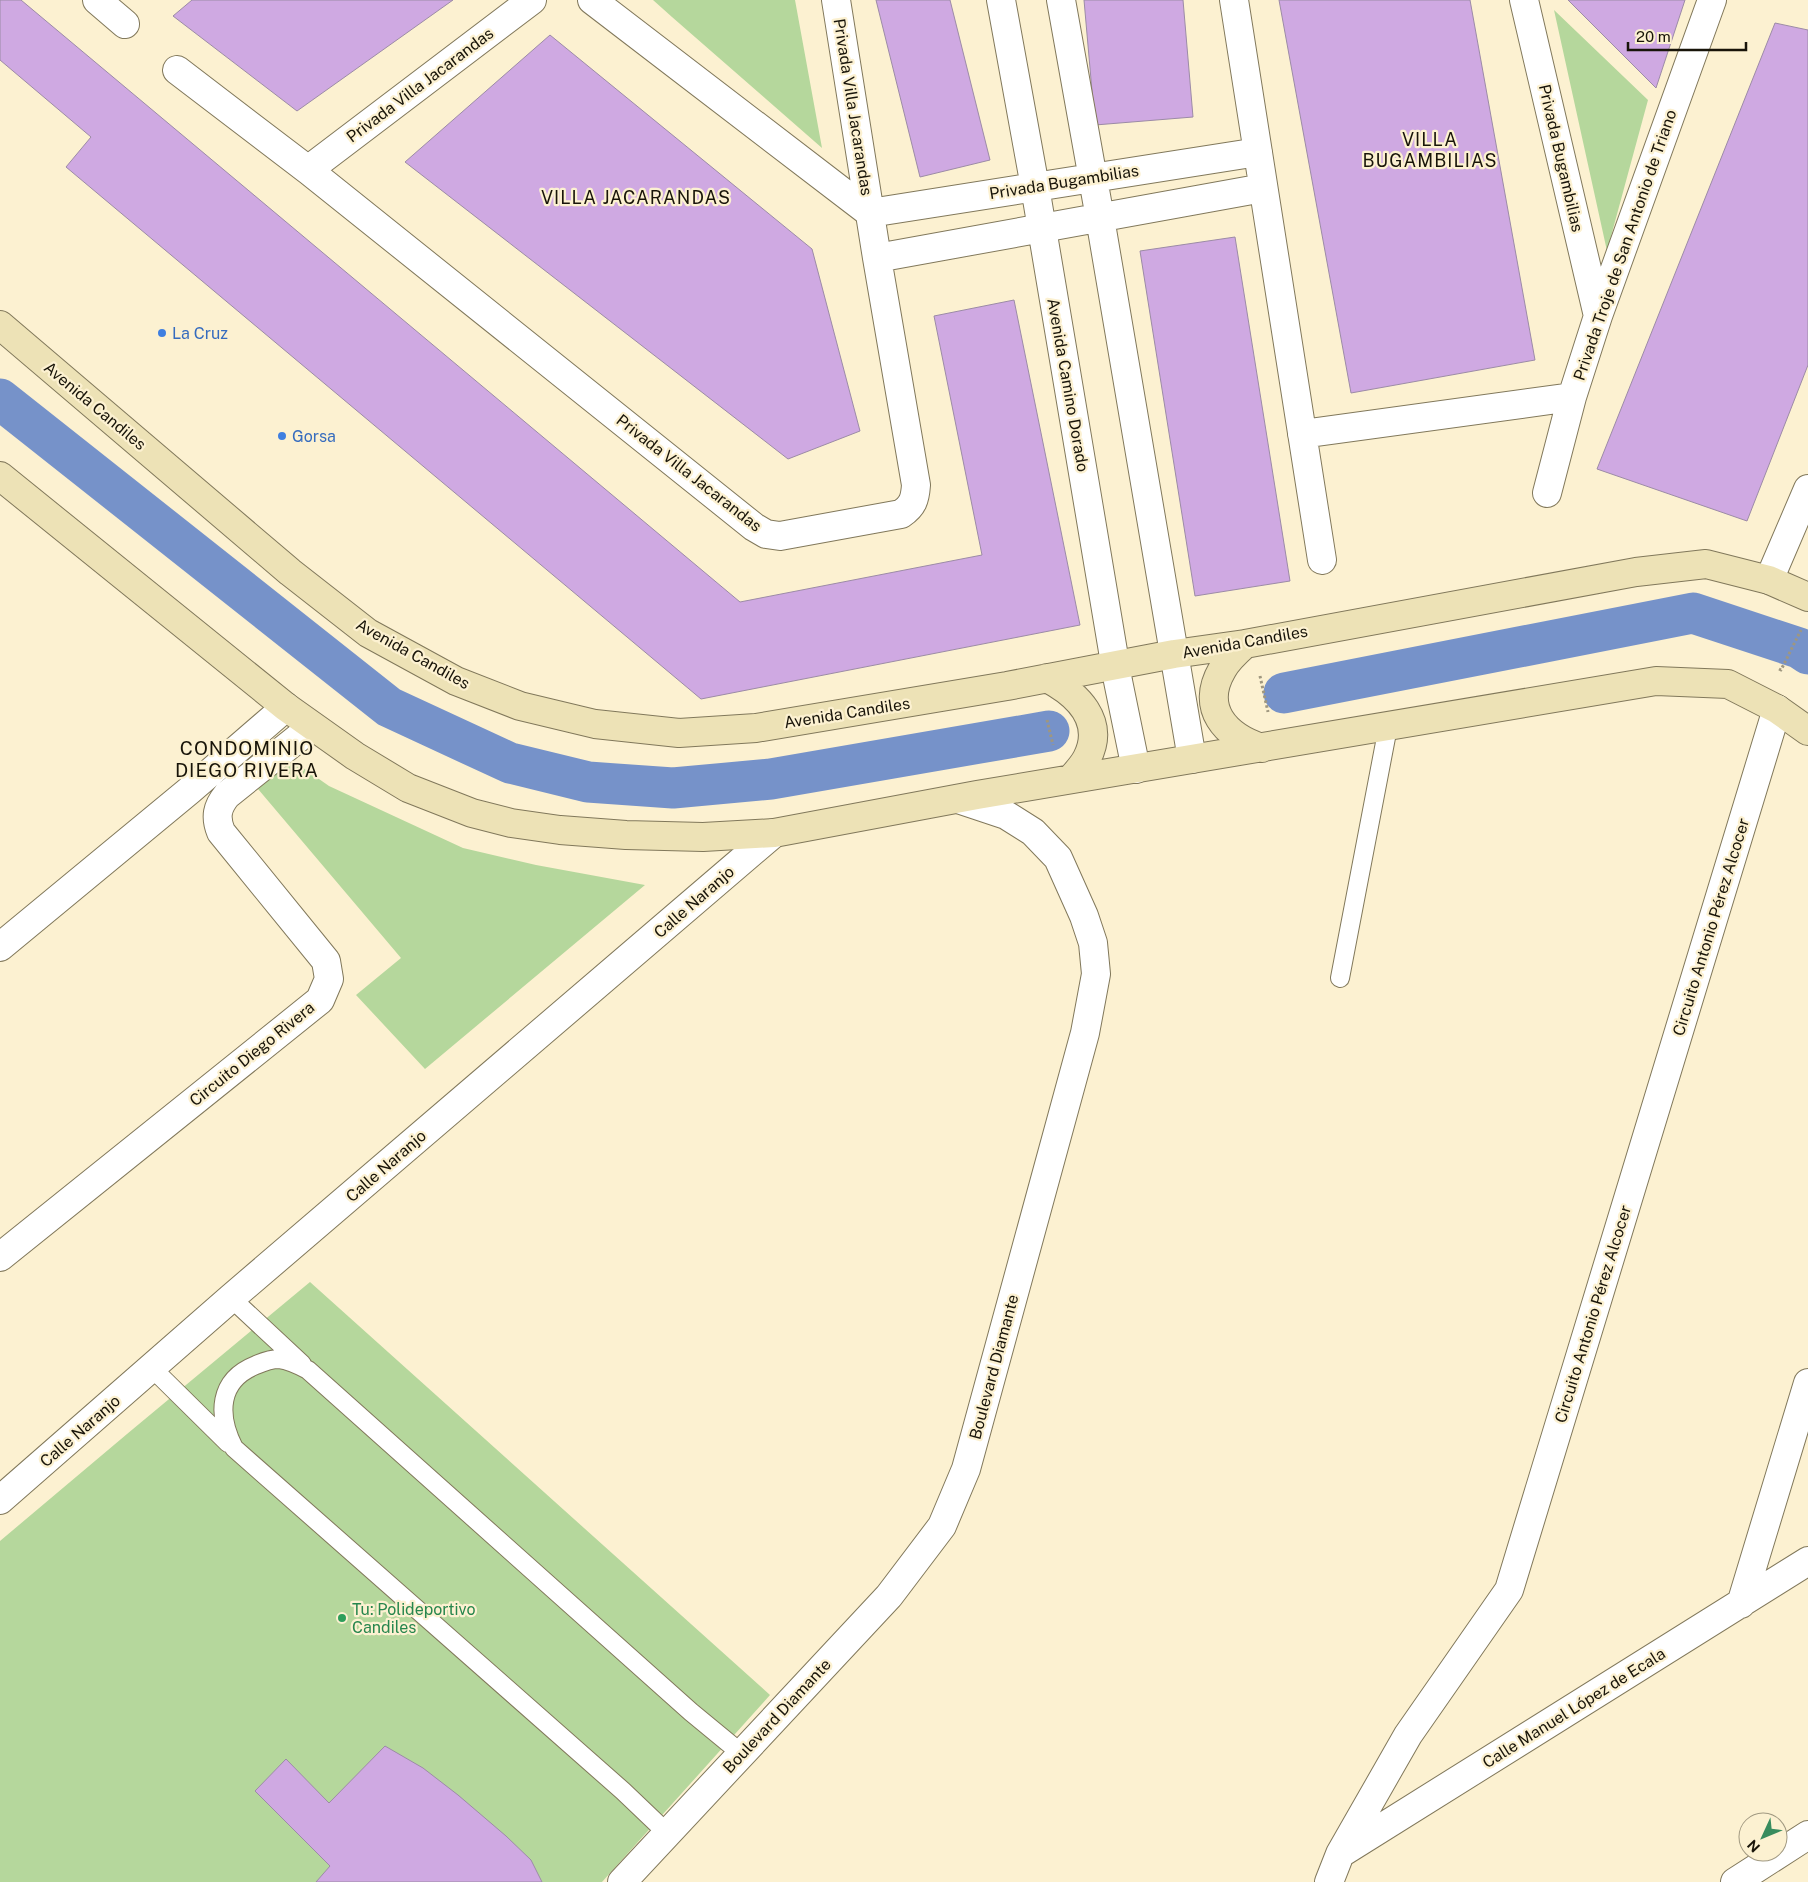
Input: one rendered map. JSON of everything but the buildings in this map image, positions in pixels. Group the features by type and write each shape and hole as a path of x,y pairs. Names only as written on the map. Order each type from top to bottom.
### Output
{"main road":[{"name":"Avenida Candiles","path":"0,325 290,572 368,633 456,681 520,706 595,724 679,733 756,728 1047,678 1116,674 1176,664 1244,644 1636,572 1706,564 1769,580 1808,597"},
{"path":"0,476 286,707 354,756 408,788 472,813 511,823 560,830 626,835 703,836 774,833 1071,779 1190,748 1262,748 1656,682 1728,684 1777,709 1808,731"},
{"path":"1244,644 1229,660 1218,678 1213,699 1215,710 1220,720 1233,734 1250,744 1262,748"},
{"path":"1047,678 1081,702 1090,719 1093,737 1089,752 1082,766 1071,779"}],"street":[{"path":"97,0 125,24"},
{"name":"Privada Villa Jacarandas","path":"308,170 532,0"},
{"name":"Privada Villa Jacarandas","path":"592,0 870,214"},
{"name":"Privada Villa Jacarandas","path":"177,70 308,170 754,527 766,534 780,536 902,514 911,508 915,497 916,486 836,0"},
{"name":"Avenida Camino Dorado","path":"1001,0 1035,187 1116,674 1135,761"},
{"path":"1060,0 1100,218 1190,748"},
{"path":"1234,0 1322,560"},
{"name":"Privada Bugambilias","path":"1524,0 1598,316"},
{"name":"Privada Troje de San Antonio de Triano","path":"1547,493 1572,397 1598,316 1712,0"},
{"name":"Privada Bugambilias","path":"870,214 1092,177 1258,152"},
{"path":"877,258 1263,188"},
{"path":"1302,434 1572,397"},
{"path":"1769,580 1808,489"},
{"path":"0,947 190,790 286,707"},
{"name":"Circuito Antonio Pérez Alcocer","path":"1329,1882 1340,1854 1408,1735 1509,1590 1777,709"},
{"name":"Circuito Diego Rivera","path":"0,1257 320,1000 329,979 326,961 226,838 218,824 217,814 218,808 227,795 312,727"},
{"name":"Boulevard Diamante","path":"622,1882 889,1596 942,1526 966,1470 1086,1032 1096,974 1093,943 1084,916 1058,858 1033,832 1006,815 958,799"},
{"name":"Calle Naranjo","path":"0,1500 232,1298 774,833"},
{"path":"1741,1604 1808,1384"},
{"name":"Calle Manuel López de Ecala","path":"1340,1854 1808,1561"},
{"path":"1735,1882 1808,1835"}],"lane":[{"path":"1340,978 1388,727"},
{"path":"232,1298 308,1370 684,1705 742,1754"},
{"path":"234,1448 228,1436 222,1413 228,1389 239,1374 266,1361 278,1359 291,1362 308,1370"},
{"path":"152,1368 234,1448 668,1833"}],"path":[{"path":"1781,670 1803,626"},
{"path":"1259,670 1269,718"},
{"path":"1046,717 1055,754"}],"green space":[{"path":"653,0 795,0 822,148 672,17"},
{"path":"1554,10 1648,100 1607,251"},
{"path":"289,758 329,786 463,848 536,865 645,885 425,1069 356,995 401,958 258,789"},
{"name":"Tu: Polideportivo Candiles","path":"310,1282 770,1695 602,1882 0,1882 0,1541"}],"waterway":[{"path":"0,399 389,707 510,763 588,782 673,788 771,779 1049,731"},
{"path":"1284,693 1693,613 1799,648 1808,654"}],"place":[{"name":"La Cruz","path":"162,333"},
{"name":"Gorsa","path":"282,436"},
{"name":"Tu: Polideportivo Candiles","path":"342,1618"}],"district":[{"name":"VILLA BUGAMBILIAS","path":"1430,149"},
{"name":"VILLA JACARANDAS","path":"636,197"},
{"name":"CONDOMINIO DIEGO RIVERA","path":"247,759"}]}
